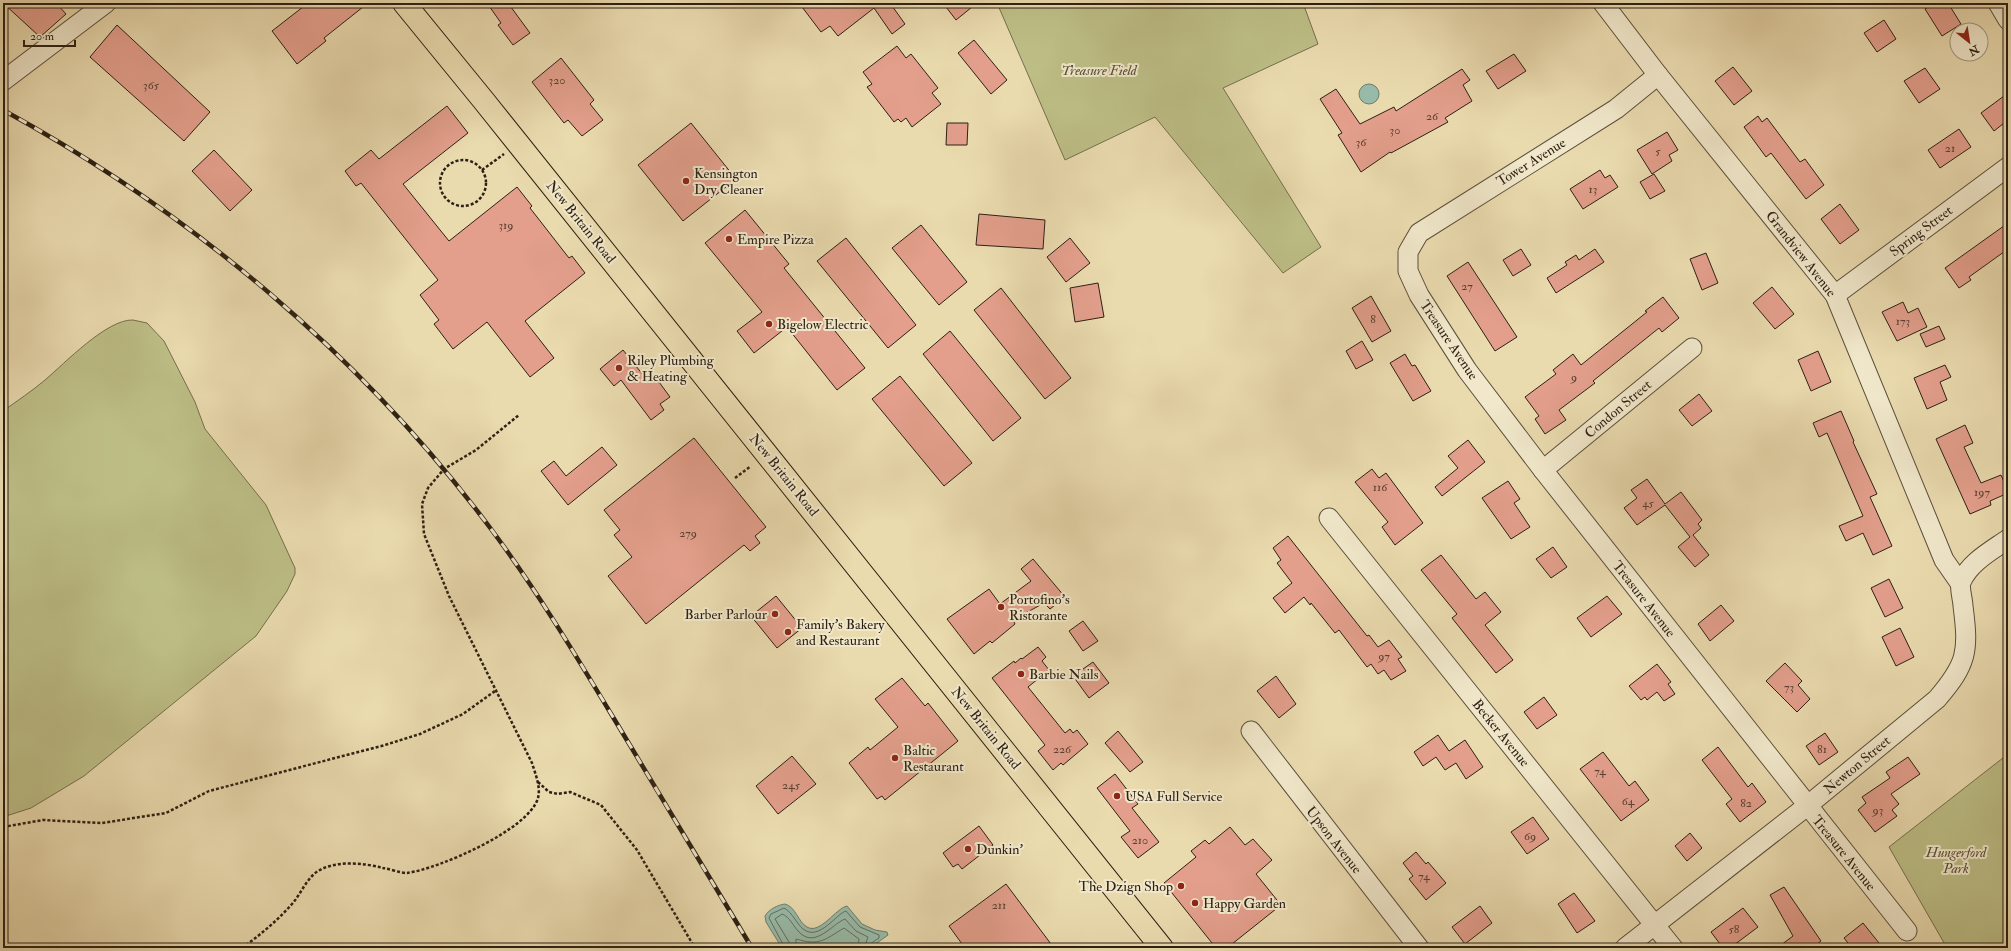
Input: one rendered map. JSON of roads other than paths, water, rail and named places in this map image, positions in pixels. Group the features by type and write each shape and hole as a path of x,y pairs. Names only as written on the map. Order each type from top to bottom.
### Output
{"main road":[{"name":"New Britain Road","path":"404,3 489,107 1162,948"}],"street":[{"path":"3,80 106,3"},
{"name":"Grandview Avenue","path":"1603,3 1658,75 1835,296 1944,560 1960,583"},
{"path":"1998,3 2008,20"},
{"name":"Tower Avenue","path":"1408,252 1419,234 1616,109 1658,75"},
{"name":"Spring Street","path":"1835,296 2008,167"},
{"name":"Treasure Avenue","path":"1408,252 1408,271 1418,295 1467,370 1543,470 1906,932"},
{"name":"Condon Street","path":"1543,470 1692,348"},
{"name":"Becker Avenue","path":"1329,518 1673,948"},
{"path":"1960,583 1972,564 2008,539"},
{"name":"Newton Street","path":"1625,948 1807,806 1937,699 1955,678 1966,654 1966,628 1960,583"},
{"name":"Upson Avenue","path":"1251,731 1419,948"}],"water":[{"path":"1369,84 1376,87 1379,94 1376,101 1369,104 1362,101 1359,94 1362,87"},
{"path":"785,904 792,908 804,925 812,928 822,924 838,911 847,906 862,924 875,930 887,932 888,935 870,948 782,948 766,922 765,916 769,911 779,905"}],"railway":[{"path":"3,110 73,151 141,195 207,242 270,293 330,347 387,405 440,465 491,529 525,577 588,676 752,948"}],"place":[{"name":"Kensington Dry Cleaner","path":"686,181"},
{"name":"Empire Pizza","path":"729,239"},
{"name":"Bigelow Electric","path":"769,324"},
{"name":"Riley Plumbing & Heating","path":"619,368"},
{"name":"Portofino's Ristorante","path":"1001,607"},
{"name":"Barber Parlour","path":"775,614"},
{"name":"Family's Bakery and Restaurant","path":"788,632"},
{"name":"Barbie Nails","path":"1021,674"},
{"name":"Baltic Restaurant","path":"895,758"},
{"name":"USA Full Service","path":"1117,796"},
{"name":"Dunkin'","path":"968,849"},
{"name":"The Dzign Shop","path":"1181,886"},
{"name":"Happy Garden","path":"1195,903"}],"park label":[{"name":"Treasure Field","path":"1099,70"},
{"name":"Hungerford Park","path":"1956,860"}]}
